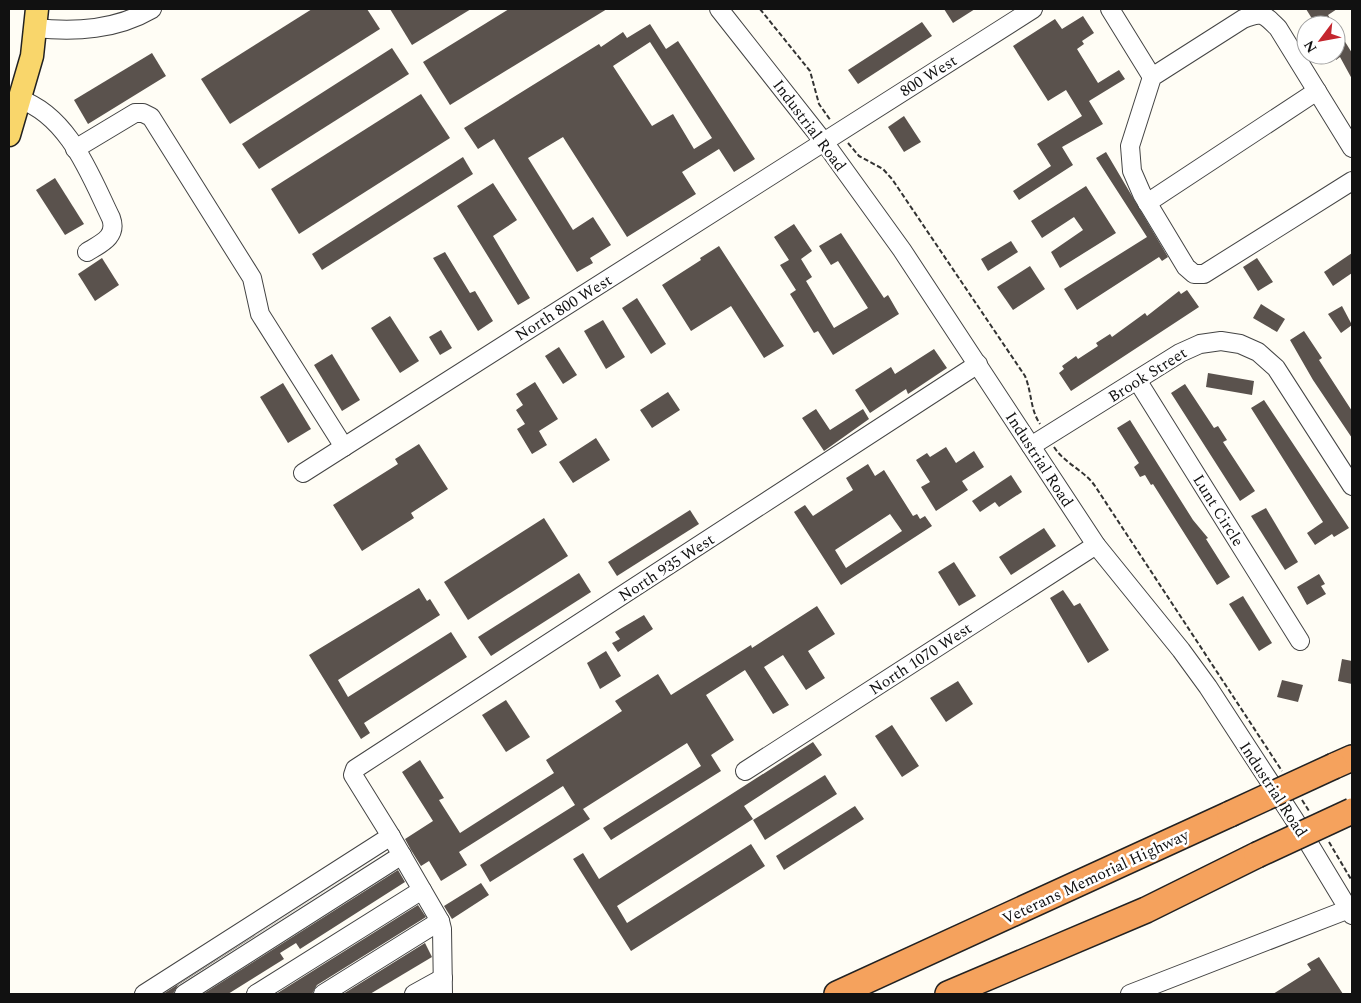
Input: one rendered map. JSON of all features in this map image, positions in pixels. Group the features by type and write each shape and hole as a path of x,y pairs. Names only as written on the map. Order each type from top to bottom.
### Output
{"highway":[{"name":"Veterans Memorial Highway","path":"837,994 1343,762"},
{"path":"948,994 1146,910 1352,811"}],"main road":[{"path":"9,136 32,56 36,18"}],"street":[{"path":"36,18 67,31 100,28 142,15 152,9"},
{"name":"Industrial Road","path":"719,9 824,141 902,250 1096,545 1195,668 1294,820 1350,912"},
{"name":"800 West","path":"824,141 1033,9"},
{"path":"1110,9 1152,78"},
{"path":"1352,148 1278,28 1265,15 1255,14 1243,19 1152,78 1130,146 1132,172 1147,203 1186,267 1194,274 1204,274 1352,181"},
{"path":"1147,203 1317,91"},
{"path":"19,99 38,108 55,123 75,149 113,223 112,232 108,239 87,252"},
{"path":"75,149 135,113 143,113 151,117 248,271 254,285 260,314 344,447"},
{"name":"North 800 West","path":"303,473 824,141"},
{"name":"Brook Street","path":"1032,446 1184,350 1200,344 1221,341 1249,348 1276,368 1352,486"},
{"name":"North 935 West","path":"391,836 353,775 355,770 978,364"},
{"name":"Lunt Circle","path":"1137,380 1300,640"},
{"name":"North 1070 West","path":"745,771 1096,545"},
{"path":"144,994 391,836 440,921 442,929 443,986 414,994"},
{"path":"184,994 402,855"},
{"path":"256,994 422,890"},
{"path":"1130,994 1350,912"},
{"path":"323,994 440,921"}],"path":[{"path":"760,9 810,71 819,104 829,118"},
{"path":"852,148 858,156 876,164 888,174 933,237 1025,376 1030,390 1032,410 1038,422"},
{"path":"1058,453 1082,471 1095,486 1283,771"},
{"path":"1299,796 1310,812"},
{"path":"1329,842 1352,881"}],"building":[{"path":"312,9 367,9 380,29 230,124 201,79"},
{"path":"390,9 471,9 412,45"},
{"path":"509,9 607,9 450,105 423,62"},
{"path":"944,9 975,9 953,23"},
{"path":"1306,9 1337,9 1328,15 1310,15"},
{"path":"1083,16 1094,33 1082,41 1084,44 1077,49 1098,83 1119,70 1125,79 1089,101 1103,124 1062,147 1073,165 1019,200 1013,191 1051,166 1037,144 1082,116 1066,90 1048,101 1013,46 1055,19 1062,29"},
{"path":"922,22 932,36 858,84 848,70"},
{"path":"650,24 666,49 678,41 755,159 734,172 719,149 682,172 696,194 627,237 563,137 528,158 573,230 593,217 611,245 590,258 593,263 577,272 494,139 478,149 464,128 599,44 601,47 623,32 627,38","holes":["650,42 712,138 694,149 673,114 652,126 613,66"]},
{"path":"1346,43 1352,53 1352,79 1344,65 1346,65"},
{"path":"392,48 409,74 259,169 242,144"},
{"path":"152,53 166,76 88,124 74,100"},
{"path":"421,94 450,138 299,234 271,189"},
{"path":"904,116 921,142 904,152 888,127"},
{"path":"1106,152 1168,257 1162,261 1159,257 1077,310 1064,289 1147,237 1096,158"},
{"path":"463,157 473,174 322,270 312,254"},
{"path":"55,178 84,224 65,235 36,190"},
{"path":"493,183 517,220 493,236 530,298 518,305 457,206"},
{"path":"1086,186 1116,233 1060,268 1051,252 1083,230 1074,217 1042,238 1031,221"},
{"path":"794,224 812,251 801,259 812,277 806,281 834,328 868,308 838,261 831,265 819,246 841,233 884,298 888,295 899,314 833,355 818,331 814,333 790,294 796,290 780,265 789,260 774,237"},
{"path":"1011,241 1018,252 988,271 981,259"},
{"path":"719,246 784,346 764,358 731,306 691,331 662,285"},
{"path":"445,252 470,293 475,291 493,321 478,331 433,258"},
{"path":"1352,253 1352,273 1333,286 1324,272"},
{"path":"102,258 119,285 95,301 78,274"},
{"path":"1257,258 1273,282 1258,291 1243,267"},
{"path":"1030,266 1045,289 1013,310 997,287"},
{"path":"1187,290 1199,307 1071,391 1059,373 1064,369 1062,366 1076,356 1078,359 1098,346 1096,343 1110,334 1112,337 1145,313 1147,316 1179,291 1181,294"},
{"path":"637,298 666,344 651,354 622,308"},
{"path":"1261,304 1285,319 1277,332 1253,318"},
{"path":"1342,306 1352,325 1341,333 1328,314"},
{"path":"390,316 419,361 400,373 371,328"},
{"path":"603,320 625,357 606,369 584,331"},
{"path":"441,330 452,348 440,355 429,337"},
{"path":"1304,331 1322,358 1319,360 1352,411 1352,438 1313,380 1290,340"},
{"path":"559,347 577,375 563,384 545,356"},
{"path":"934,349 947,368 908,394 906,389 870,413 855,390 891,367 895,374"},
{"path":"332,354 360,400 342,411 314,365"},
{"path":"1208,373 1254,381 1252,395 1206,387"},
{"path":"535,382 558,419 539,431 547,445 532,454 517,429 525,424 516,410 523,405 516,394"},
{"path":"283,383 311,429 288,443 260,397"},
{"path":"1185,384 1214,428 1218,426 1227,440 1223,442 1255,491 1240,501 1171,393"},
{"path":"668,392 680,410 652,428 640,410"},
{"path":"1264,400 1349,528 1334,537 1332,534 1315,545 1307,533 1323,522 1251,408"},
{"path":"816,409 830,430 863,409 869,419 824,451 802,418"},
{"path":"1130,420 1193,520 1208,538 1206,539 1230,577 1217,585 1153,484 1151,485 1145,475 1140,477 1134,467 1139,463 1117,428"},
{"path":"596,438 610,460 573,483 559,462"},
{"path":"419,444 448,489 411,513 414,518 362,551 333,505 398,464 395,459"},
{"path":"946,447 956,463 974,451 984,467 962,481 968,490 936,511 921,487 930,482 916,460 927,453 930,457"},
{"path":"868,464 875,476 884,470 913,516 917,514 920,519 925,516 932,526 841,585 794,512 805,505 813,516 853,490 846,478","holes":["890,514 902,531 846,568 835,550"]},
{"path":"1011,475 1022,492 999,507 995,502 980,512 972,501"},
{"path":"1266,508 1298,562 1285,570 1251,516"},
{"path":"690,510 699,524 617,576 608,562"},
{"path":"544,518 568,556 468,620 444,582"},
{"path":"1044,528 1056,546 1011,575 999,557"},
{"path":"954,562 976,596 959,606 938,572"},
{"path":"579,573 591,592 491,656 478,637"},
{"path":"1319,574 1325,584 1321,586 1326,594 1307,605 1297,587"},
{"path":"419,588 427,601 430,599 440,615 338,680 348,697 451,632 467,657 364,723 370,733 361,739 309,655"},
{"path":"1063,590 1074,606 1080,603 1109,650 1088,663 1050,598"},
{"path":"1243,596 1272,643 1259,651 1229,604"},
{"path":"817,606 835,634 808,651 825,678 806,690 783,655 764,667 789,705 773,714 745,670 706,695 734,740 711,755 721,771 611,840 603,828 701,766 687,743 583,809 590,819 490,882 480,865 575,805 563,786 459,852 467,865 441,881 429,861 421,866 405,839 433,821 402,772 420,760 444,798 439,800 460,833 554,773 546,760 622,711 615,701 658,674 671,695 751,645 752,648"},
{"path":"644,615 653,629 618,652 612,643 620,639 615,632"},
{"path":"606,651 621,676 600,689 587,663"},
{"path":"1342,659 1352,661 1352,684 1338,681"},
{"path":"1282,680 1303,685 1298,702 1277,697"},
{"path":"958,681 973,704 946,722 930,698"},
{"path":"506,700 530,737 506,752 482,715"},
{"path":"892,725 919,766 902,777 875,736"},
{"path":"813,742 822,755 744,806 753,819 617,906 627,923 751,844 765,866 631,951 573,859 583,853 599,879"},
{"path":"825,775 837,794 765,840 753,820"},
{"path":"855,806 864,819 784,870 776,856"},
{"path":"380,856 178,985 173,994 163,994"},
{"path":"398,870 405,882 300,949 296,943 280,953 284,959 228,994 203,994"},
{"path":"481,883 489,895 452,919 444,906"},
{"path":"418,905 426,917 317,985 312,994 276,994"},
{"path":"425,943 432,957 370,994 343,994"},
{"path":"1319,957 1343,994 1273,994 1311,970 1307,964"}]}
